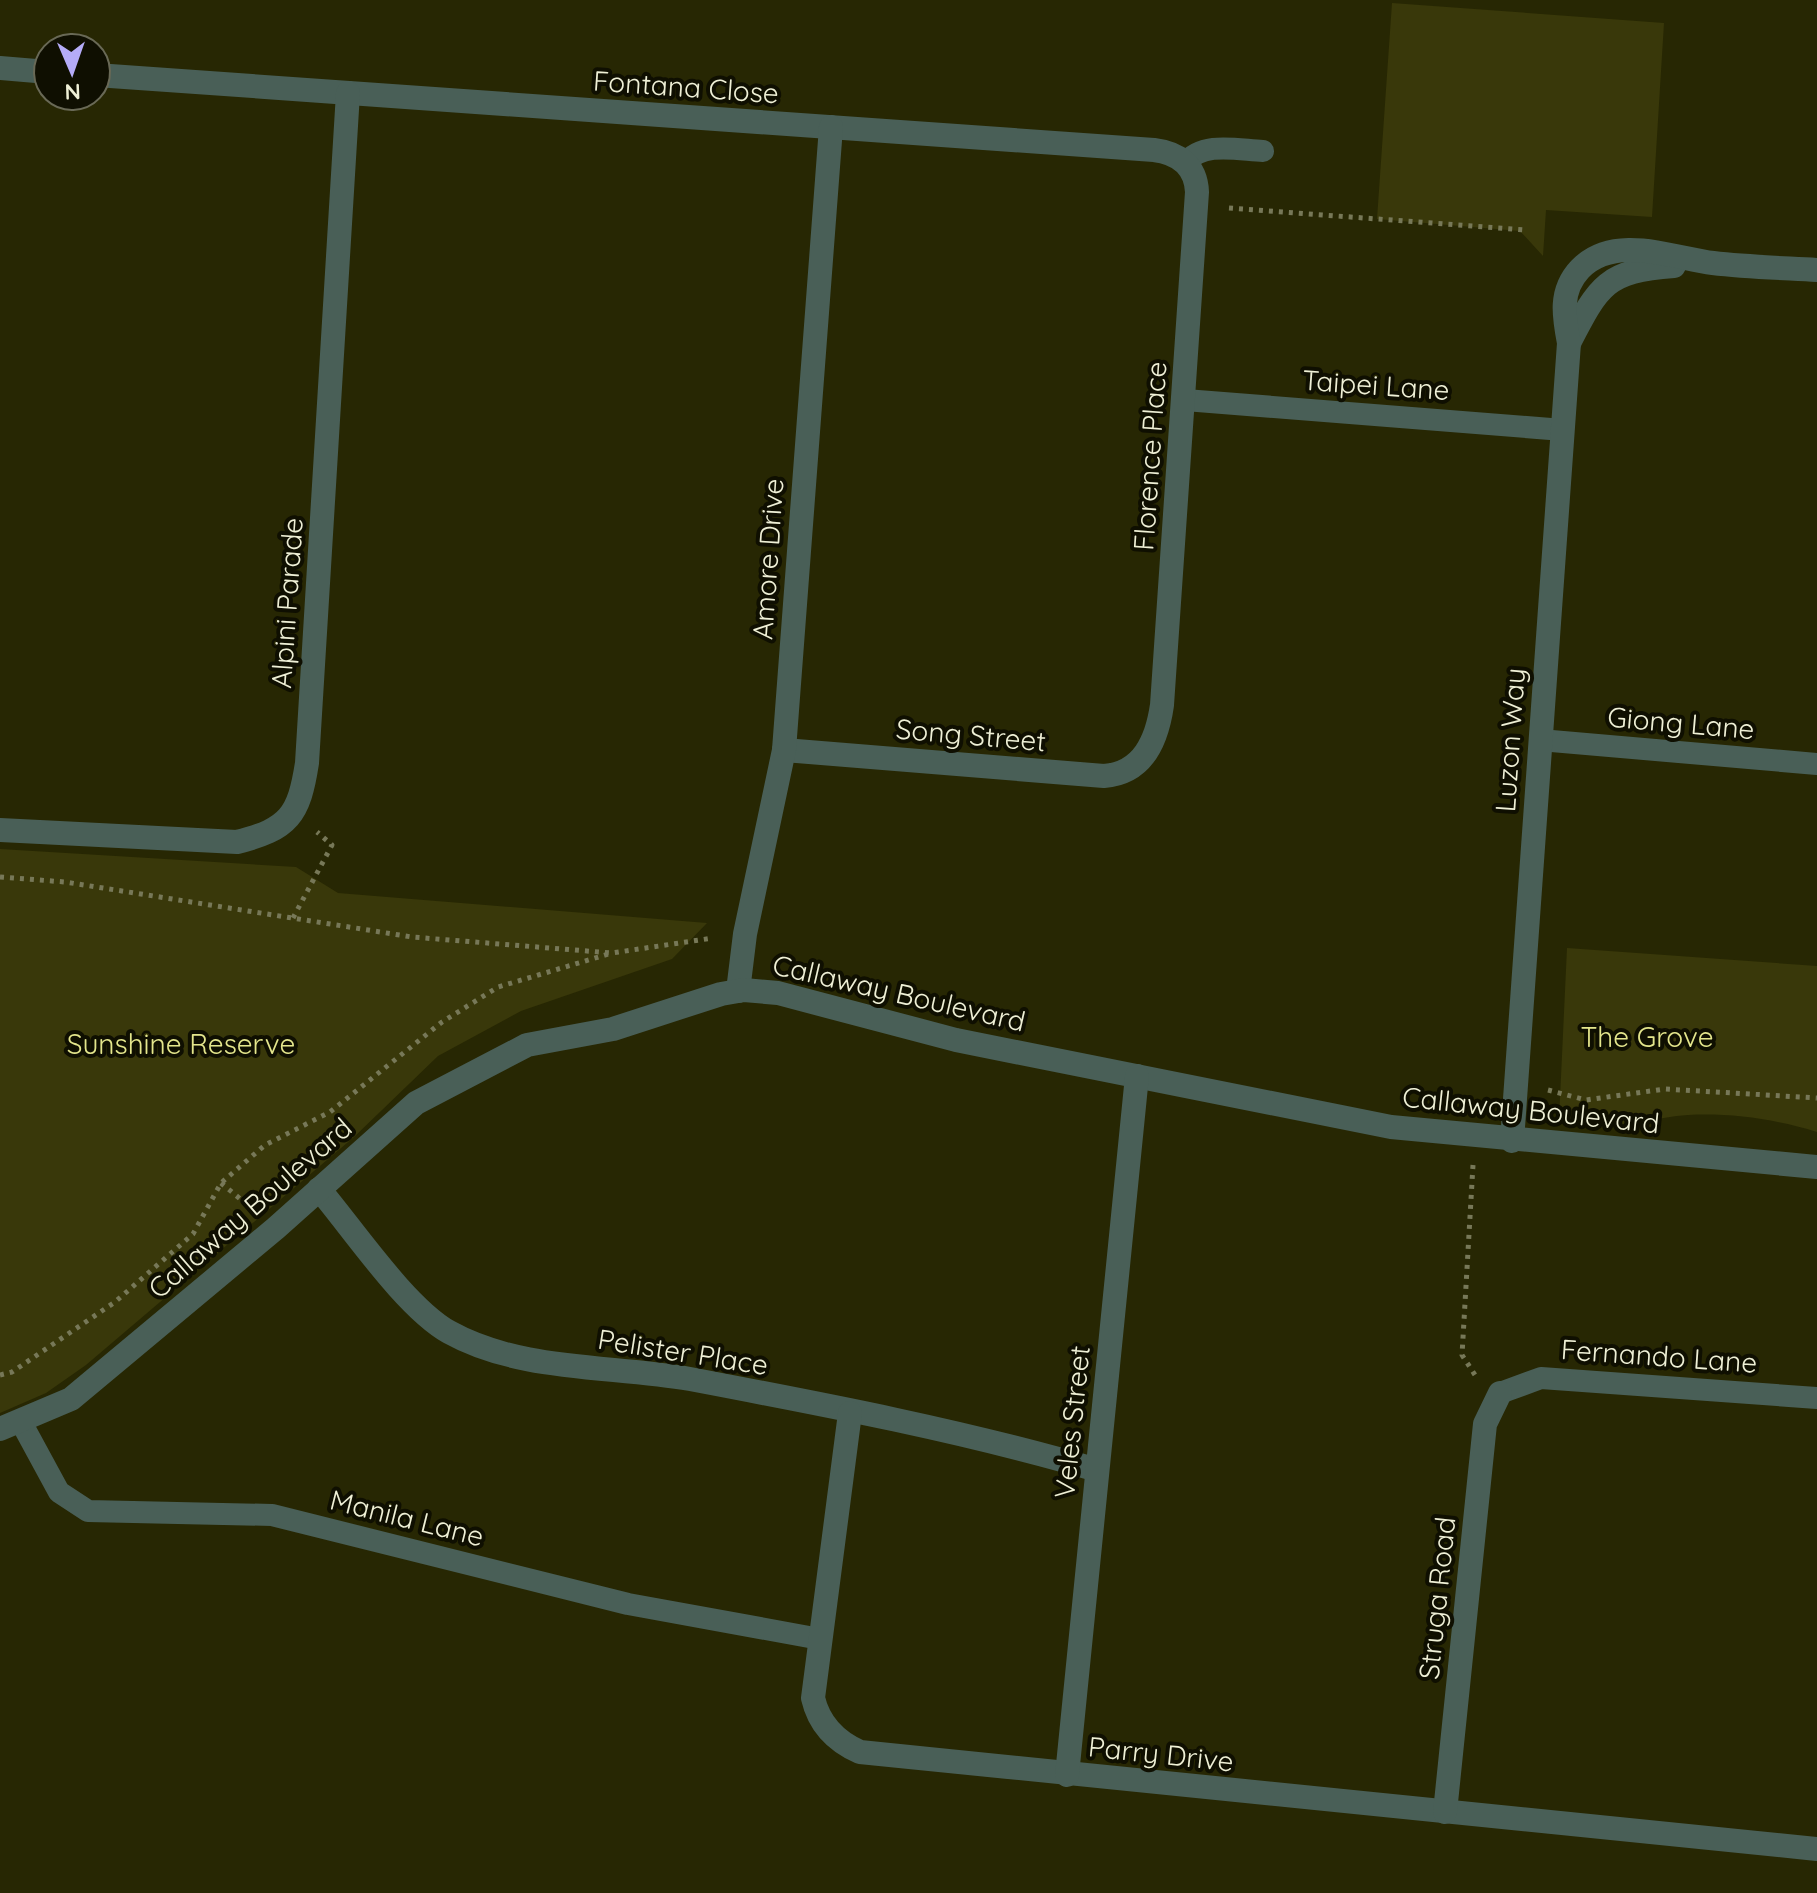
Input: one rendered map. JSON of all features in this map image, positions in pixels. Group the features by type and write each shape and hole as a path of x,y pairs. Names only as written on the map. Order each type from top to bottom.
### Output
{"street":[{"path":"0,68 32,71"},
{"name":"Fontana Close","path":"112,76 1154,150 1186,163"},
{"name":"Alpini Parade","path":"0,830 204,843 237,842 263,836 287,822 302,797 307,763 348,93"},
{"name":"Amore Drive","path":"738,991 745,934 784,750 831,127"},
{"name":"Florence Place","path":"1146,754 1159,726 1162,705 1185,400 1196,205 1195,175 1186,163"},
{"name":"Luzon Way","path":"1512,1141 1569,343 1562,311 1566,292 1575,275 1603,251 1623,249 1717,263"},
{"path":"1717,263 1817,270"},
{"name":"Luzon Way","path":"1569,343 1593,297 1624,273 1644,268 1717,263"},
{"name":"Song Street","path":"784,750 1104,776 1119,774 1146,754"},
{"name":"Callaway Boulevard","path":"11,1426 71,1399 416,1103 498,1058 540,1042 613,1029 738,991 767,991 956,1040 1391,1127 1512,1141 1817,1167"},
{"name":"Veles Street","path":"1067,1775 1137,1076"},
{"name":"Pelister Place","path":"319,1189 429,1318 470,1342 517,1357 688,1379 984,1437 1097,1470"},
{"name":"Struga Road","path":"1445,1812 1485,1424 1496,1398"},
{"name":"Parry Drive","path":"850,1413 813,1698 831,1734 850,1748 860,1752 1067,1775 1817,1849"}],"lane":[{"path":"1186,163 1192,155 1206,149 1263,151"},
{"name":"Taipei Lane","path":"1185,400 1563,430"},
{"name":"Giong Lane","path":"1540,740 1817,764"},
{"name":"Fernando Lane","path":"1496,1398 1541,1378 1817,1398"},
{"name":"Manila Lane","path":"11,1426 59,1492 88,1511 272,1515 628,1604 820,1639"}],"path":[{"path":"1196,205 1526,230"},
{"path":"293,918 332,845"},
{"path":"0,877 65,882 412,937 612,953"},
{"path":"0,1375 38,1355 137,1283 193,1234 221,1183 265,1145 330,1112 442,1022 498,987 612,953 745,934"},
{"path":"1517,1085 1586,1100 1665,1089 1817,1098"},
{"path":"1475,1137 1462,1355 1496,1398"}],"green space":[{"path":"1392,3 1664,23 1652,217 1546,210 1543,256 1520,231 1377,219"},
{"name":"Sunshine Reserve","path":"0,849 296,867 338,893 707,923 672,959 521,1011 438,1056 354,1137 86,1365 46,1393 0,1413"},
{"name":"The Grove","path":"1567,948 1817,966 1817,1132 1769,1120 1721,1115 1688,1115 1607,1127 1575,1125 1559,1120"}]}
